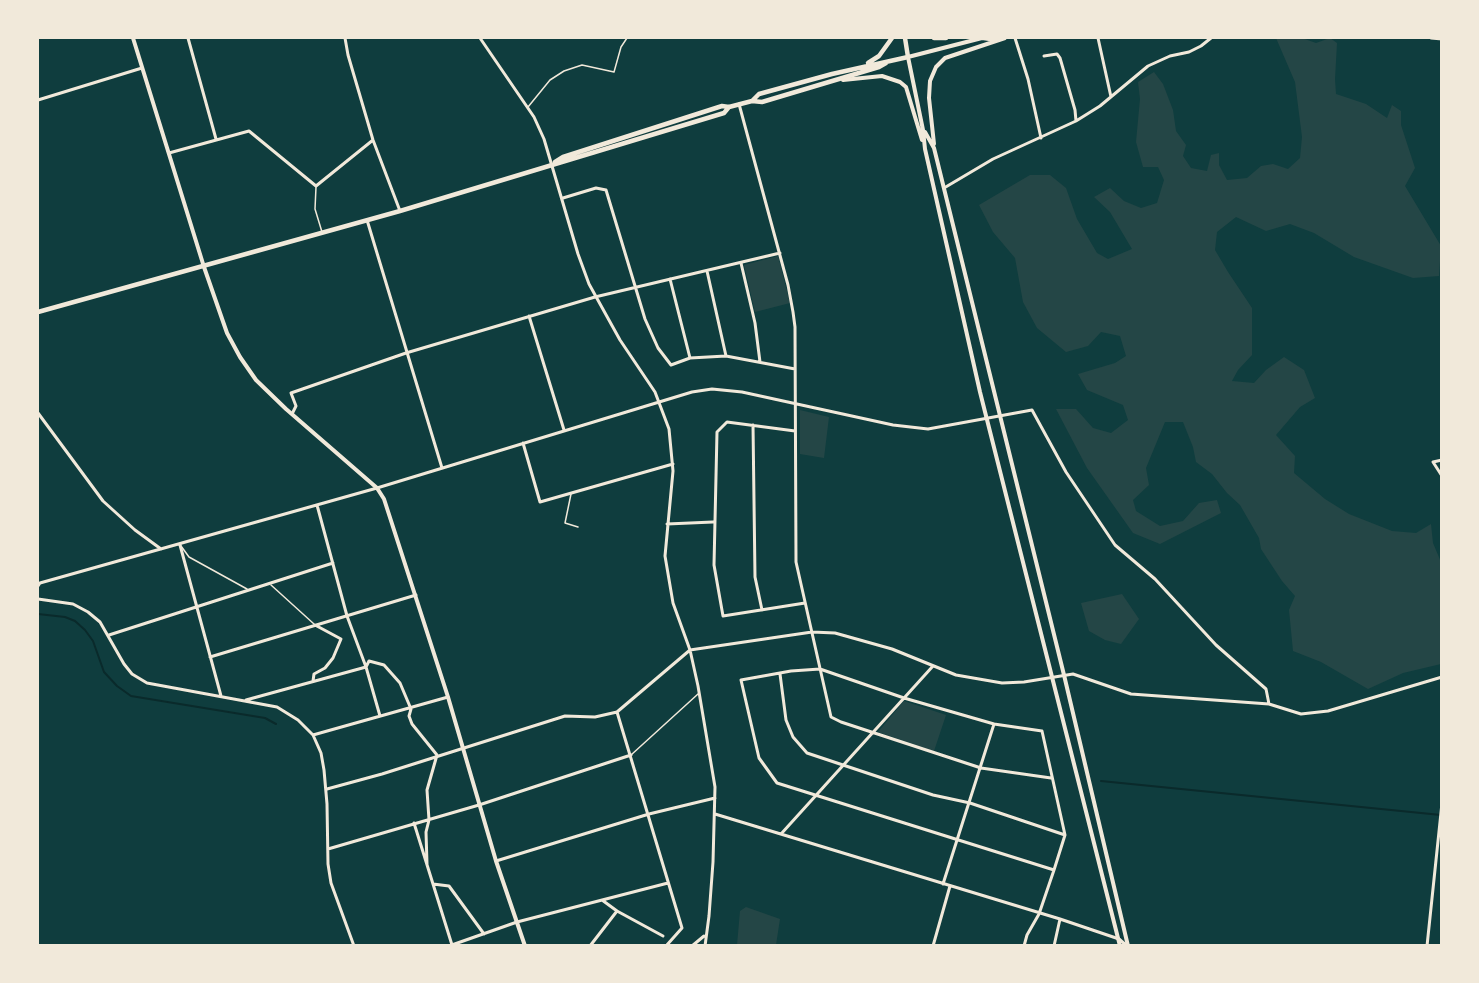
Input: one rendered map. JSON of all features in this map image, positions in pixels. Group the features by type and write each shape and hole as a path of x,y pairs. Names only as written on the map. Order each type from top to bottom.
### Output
{"main road":[{"path":"863,66 879,56 892,38"},
{"path":"752,101 759,94 863,66 908,57 905,38"},
{"path":"934,38 946,38"},
{"path":"38,312 400,211 724,113 729,107 752,101 762,102 835,81 886,63"}],"street":[{"path":"133,38 204,267 227,333 240,357 256,380 377,488 384,499 448,697 496,861 525,945"},
{"path":"188,38 216,139"},
{"path":"345,38 373,140 400,211"},
{"path":"480,38 527,107 544,139 578,254 595,297 659,401 669,429 673,464 665,556 673,603 690,650 699,693 712,764 715,798 709,916 705,945"},
{"path":"925,149 908,57 983,38 996,40"},
{"path":"1005,38 945,58 936,67 930,81 929,98 934,148 1128,945"},
{"path":"1015,38 1028,79 1041,138"},
{"path":"1098,38 1111,97"},
{"path":"944,188 993,159 1076,121 1111,97 1148,66 1170,56 1189,52 1211,38"},
{"path":"1431,38 1442,39"},
{"path":"1044,56 1057,54 1060,58 1076,121"},
{"path":"38,100 142,68"},
{"path":"835,81 882,76 900,82 906,87 910,99 925,149 987,417 1120,945"},
{"path":"739,104 780,253 793,312 796,562 831,717 981,768 1052,778"},
{"path":"923,130 934,148"},
{"path":"169,153 249,131 316,186 373,140"},
{"path":"562,198 596,188 606,190 645,318 658,348 671,365 690,358 726,356 795,369"},
{"path":"367,220 442,468"},
{"path":"292,414 296,406 291,393 406,353 595,297 780,253"},
{"path":"741,263 755,323 760,362"},
{"path":"707,271 726,356"},
{"path":"670,279 690,358"},
{"path":"529,316 564,430"},
{"path":"38,586 377,488 692,392 712,389 742,392 893,425 928,429 1032,410 1066,472 1115,545 1155,579 1216,645 1266,688 1269,704"},
{"path":"38,413 103,501 135,530 161,549"},
{"path":"795,431 727,422 717,432 714,565 723,616 805,603"},
{"path":"753,425 755,577 762,610"},
{"path":"523,443 540,502 673,464"},
{"path":"1442,460 1433,462 1442,476"},
{"path":"317,505 347,616 366,667 380,716"},
{"path":"667,524 714,522"},
{"path":"180,544 221,696"},
{"path":"108,635 333,563"},
{"path":"210,657 416,595"},
{"path":"38,599 73,604 88,612 100,622 132,674 147,683 277,707 298,720 313,735 321,753 326,789 328,864 331,883 354,945"},
{"path":"313,681 315,674 325,668 333,658 341,639 315,625"},
{"path":"326,789 382,774 565,716 595,717 618,712 690,650 812,632 835,633 892,650 956,675 1002,683 1073,674 1131,694 1269,704 1300,714 1329,711 1442,677"},
{"path":"245,700 366,667 369,661 384,665 400,683 411,709 412,724 437,755"},
{"path":"781,834 933,666"},
{"path":"1024,945 1039,914 1054,870 1065,835 1042,731 994,724 904,698 820,669 790,670 780,674 741,680 759,758 777,783 1054,870"},
{"path":"780,674 786,720 794,738 807,753 933,795 970,803 1065,835"},
{"path":"313,735 448,697"},
{"path":"618,712 682,928 666,945"},
{"path":"943,884 994,724"},
{"path":"427,864 426,832 429,820 427,790 437,755"},
{"path":"328,849 479,805 632,755"},
{"path":"496,861 649,814 715,798"},
{"path":"1427,945 1442,803"},
{"path":"715,814 1060,919 1119,939 1128,945"},
{"path":"414,823 451,945 517,922 668,883"},
{"path":"433,884 449,886 484,934"},
{"path":"933,945 950,886"},
{"path":"602,900 617,911 663,936"},
{"path":"590,945 617,911"},
{"path":"1054,945 1060,919"},
{"path":"692,945 706,934"}],"lane":[{"path":"527,107 550,80 564,71 582,64 614,72 621,47 627,38"},
{"path":"316,186 315,209 322,233"},
{"path":"571,493 565,524 578,527"},
{"path":"180,544 189,557 247,589"},
{"path":"269,583 315,625"},
{"path":"632,755 699,693"}],"shaded area":[{"path":"1276,38 1302,38 1316,43 1330,38 1337,43 1336,94 1366,104 1387,118 1392,105 1401,111 1401,125 1415,168 1405,186 1441,246 1439,276 1413,278 1354,257 1314,233 1290,224 1266,231 1236,217 1217,232 1215,250 1252,308 1252,355 1238,370 1232,381 1254,383 1266,370 1284,357 1304,370 1315,398 1300,407 1276,435 1295,456 1294,473 1325,499 1349,514 1392,531 1416,533 1431,524 1433,543 1441,562 1441,664 1403,673 1368,689 1321,662 1293,651 1289,610 1295,596 1261,549 1259,538 1240,505 1212,474 1196,462 1183,422 1165,422 1146,468 1149,485 1133,500 1136,511 1160,526 1183,521 1199,503 1217,500 1221,513 1160,544 1133,533 1087,468 1056,409 1076,409 1093,428 1111,433 1128,420 1123,405 1087,390 1078,374 1115,363 1126,356 1120,336 1101,332 1088,346 1066,352 1037,328 1023,302 1015,258 993,232 979,205 1030,175 1050,175 1066,188 1077,219 1097,253 1108,259 1132,249 1110,212 1094,197 1110,188 1124,201 1141,208 1157,203 1164,180 1158,167 1143,167 1136,142 1140,99 1138,82 1154,72 1163,84 1173,110 1176,131 1186,145 1183,156 1191,168 1207,171 1211,155 1219,153 1219,165 1227,180 1247,178 1261,166 1273,164 1288,169 1300,158 1302,137 1295,82"},
{"path":"778,256 790,303 755,312 744,265"},
{"path":"800,410 829,417 824,458 800,454"},
{"path":"1122,594 1139,619 1121,644 1105,640 1089,631 1081,603"},
{"path":"904,701 946,715 934,751 878,732"},
{"path":"746,907 780,919 776,945 737,945 740,911"}],"waterway":[{"path":"38,614 65,617 75,621 93,641 104,672 117,686 131,696 265,718 276,724"},
{"path":"1101,781 1441,815"}]}
